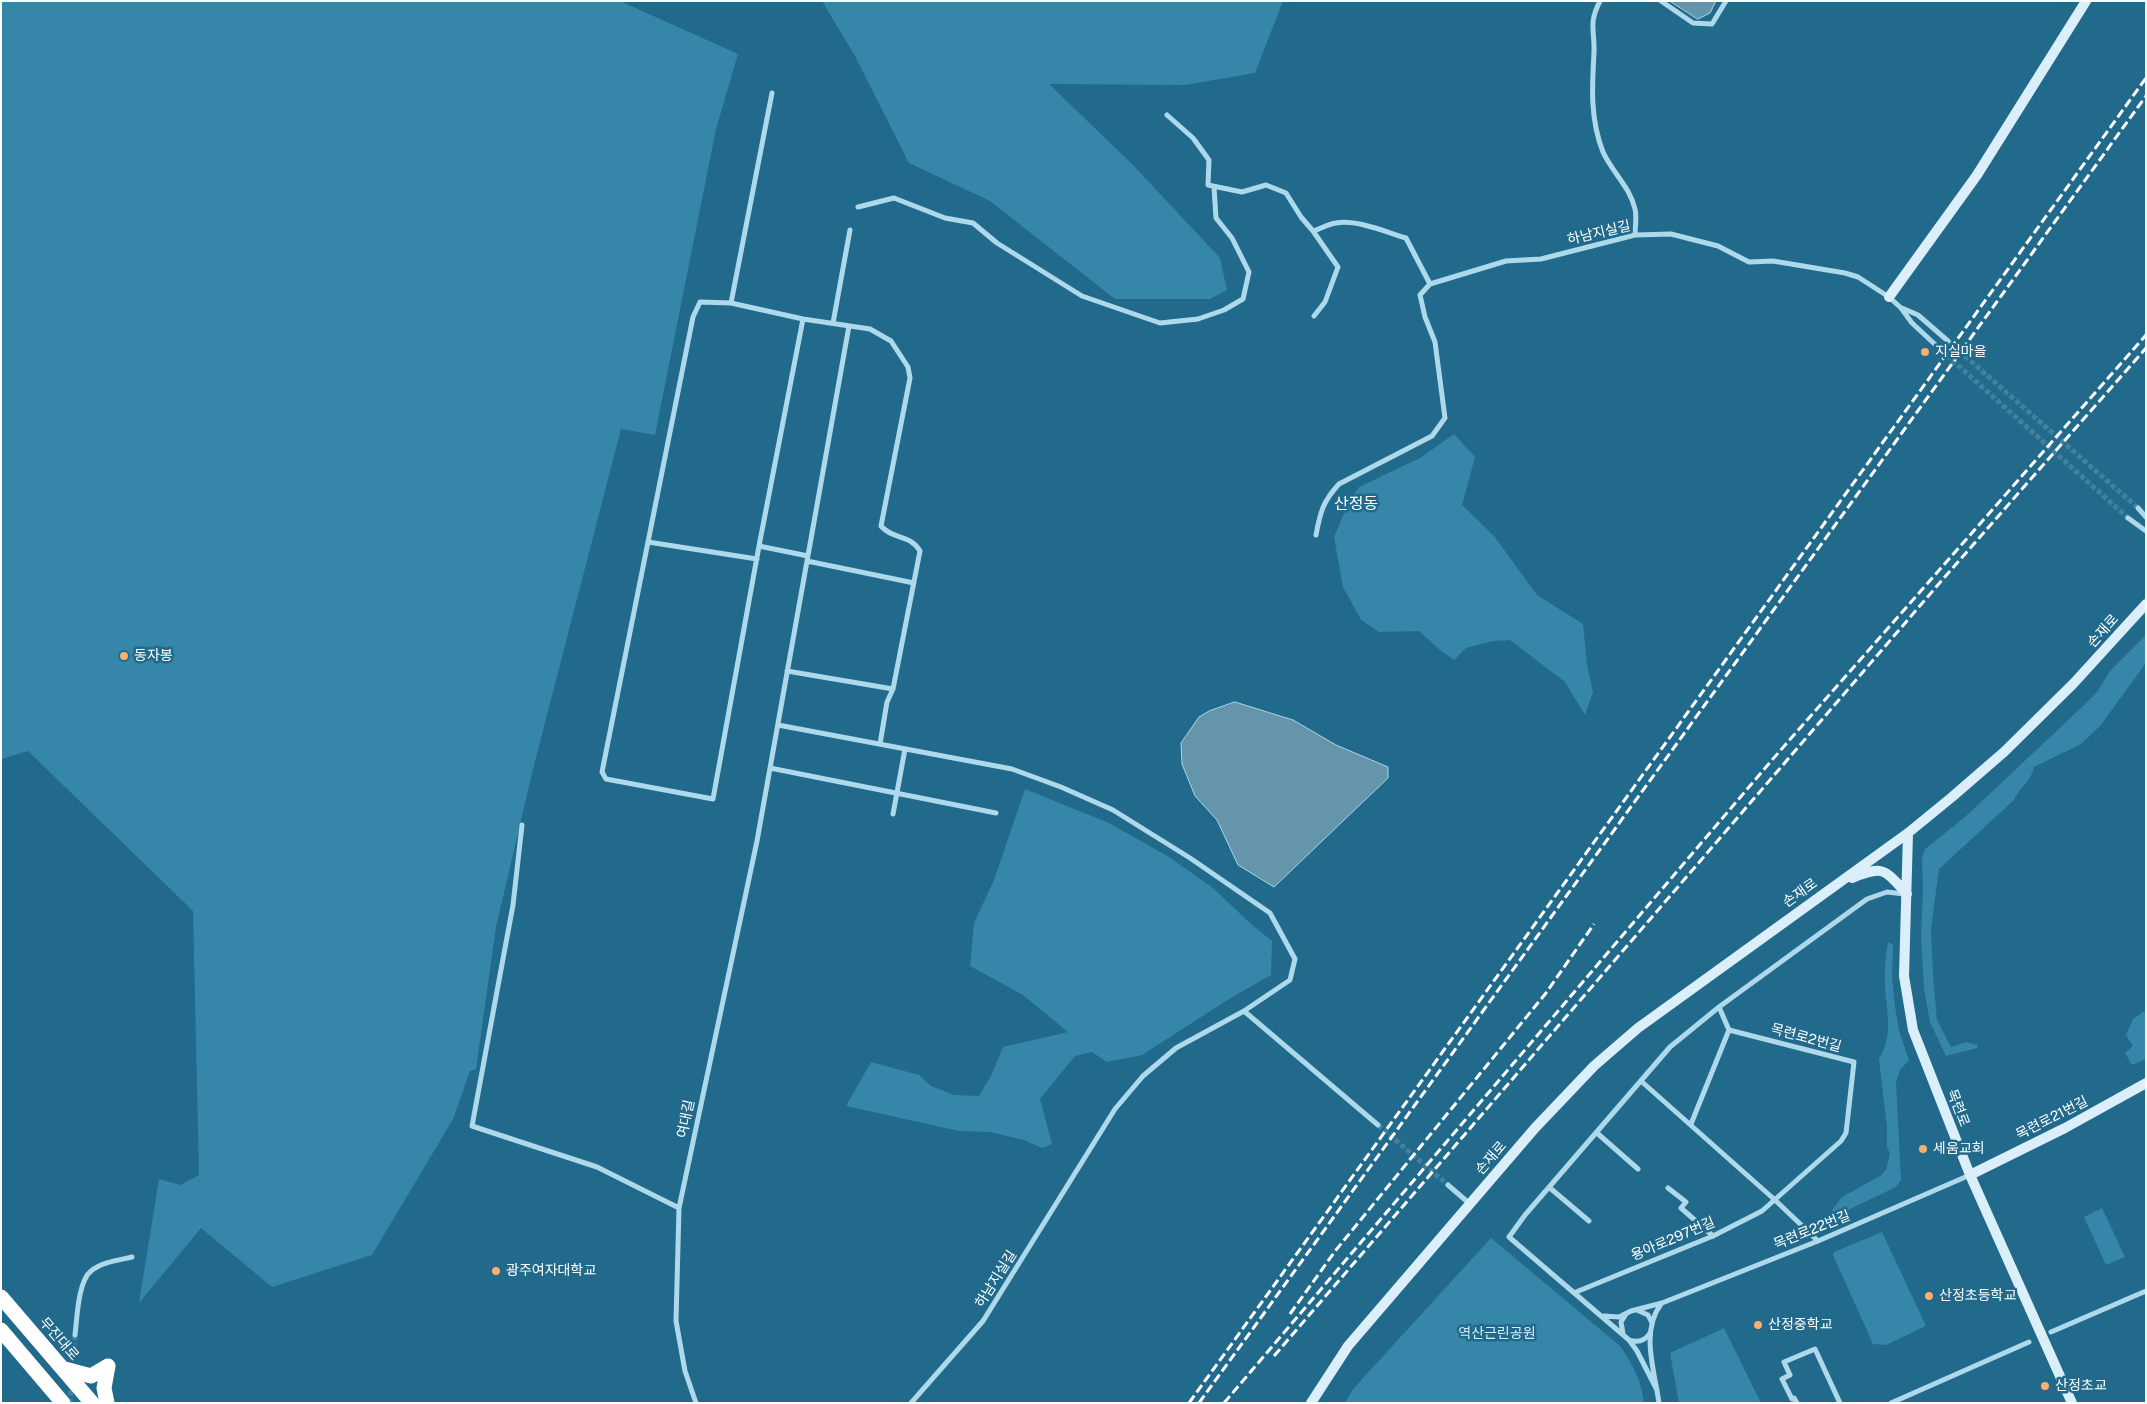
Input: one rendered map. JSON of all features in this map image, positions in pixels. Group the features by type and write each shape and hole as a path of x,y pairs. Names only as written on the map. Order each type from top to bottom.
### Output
{"highway":[{"name":"무진대로","path":"1,1297 92,1403"},
{"path":"1,1330 63,1403"},
{"path":"65,1370 90,1376 108,1366 104,1388 107,1403"}],"main road":[{"path":"1889,297 1977,175 2086,1"},
{"name":"손재로","path":"1311,1403 1348,1346 1563,1098 1622,1041 1908,833 2004,752 2073,684 2146,604"},
{"name":"목련로","path":"1908,833 1904,976 1913,1030 1970,1175 2072,1403"},
{"path":"1835,885 1872,870 1881,870 1890,875 1906,894"},
{"name":"목련로21번길","path":"1970,1175 2065,1128 2146,1083"}],"street":[{"path":"1600,1 1591,25 1595,36 1592,93 1593,115 1604,153 1632,198 1635,211 1635,235"},
{"path":"1661,1 1693,24 1712,24 1726,1"},
{"path":"731,303 772,93"},
{"path":"1167,115 1193,138 1209,160 1208,184 1214,187 1242,192 1266,185 1286,193 1300,217 1338,267 1325,302 1314,316"},
{"path":"858,206 894,198 945,218 973,223 997,243 1082,296 1160,323 1198,320 1224,310 1243,299 1248,272 1232,238 1216,218 1214,187"},
{"path":"1313,232 1336,222 1372,227 1406,238 1430,284 1420,295 1424,317 1435,342 1445,418 1432,436 1339,484 1329,494 1320,511 1316,535"},
{"path":"833,323 850,230"},
{"name":"하남지실길","path":"1430,284 1506,261 1541,259 1635,235 1671,234 1718,246 1749,262 1773,261 1845,273 1858,277 1889,297 1901,308"},
{"path":"803,319 713,799 606,780 602,772 693,317 700,302 731,303 803,319 870,329 891,341 908,366 910,378 882,526 886,532 915,543 920,551 893,689 887,702 880,744"},
{"path":"1901,308 1918,315 1948,341"},
{"path":"1901,308 1912,323 1942,350"},
{"name":"여대길","path":"696,1403 685,1371 676,1321 679,1208 757,841 849,326"},
{"path":"2138,508 2146,517"},
{"path":"2128,518 2146,532"},
{"path":"648,542 757,559"},
{"path":"759,546 914,583"},
{"path":"787,671 893,689"},
{"name":"하남지실길","path":"778,725 1012,769 1113,810 1190,858 1270,912 1295,959 1290,980 1244,1011 1176,1048 1143,1076 1115,1109 983,1321 911,1403"},
{"path":"893,814 906,749"},
{"path":"770,768 996,813"},
{"path":"522,825 513,905 472,1126 598,1167 679,1208"},
{"path":"1657,1390 1638,1351 1627,1338 1576,1292 1509,1237 1525,1215 1670,1047 1718,1007 1867,899 1887,892 1906,894"},
{"path":"1691,1124 1729,1030 1718,1007"},
{"path":"1244,1011 1378,1126"},
{"name":"목련로2번길","path":"1729,1030 1854,1062 1846,1132 1841,1142 1775,1200"},
{"path":"1640,1080 1691,1124 1818,1241"},
{"path":"1597,1133 1638,1170"},
{"name":"목련로22번길","path":"1636,1310 1662,1303 1818,1241 1970,1175"},
{"path":"1448,1185 1470,1204"},
{"path":"1550,1188 1589,1220"},
{"path":"1668,1188 1686,1202 1681,1208 1713,1236"},
{"name":"용아로297번길","path":"1576,1292 1713,1236 1762,1211 1775,1200"},
{"path":"75,1335 82,1286 89,1272 106,1263 132,1257"},
{"path":"2051,1332 2146,1292"},
{"path":"1659,1403 1650,1357 1654,1314 1662,1303"},
{"path":"1603,1316 1619,1317 1636,1310 1648,1315 1652,1329"},
{"path":"1627,1314 1623,1317 1621,1327 1627,1338 1639,1341 1644,1340 1652,1329"},
{"path":"1891,1403 2029,1342"},
{"path":"1797,1403 1794,1398 1792,1399 1782,1379 1790,1375 1784,1362 1815,1349 1840,1403"}],"green space":[{"path":"1,1 620,1 738,54 716,129 655,435 621,429 532,773 496,927 476,1069 470,1071 453,1119 372,1255 272,1287 201,1228 139,1303 159,1179 180,1185 199,1175 193,911 28,751 1,759"},
{"path":"822,1 1283,1 1255,73 1185,85 1049,84 1132,164 1220,258 1227,290 1210,299 1115,299 990,201 909,163 855,56"},
{"path":"1454,434 1475,457 1462,505 1494,536 1537,595 1583,624 1587,665 1593,692 1585,715 1565,682 1510,640 1493,641 1466,648 1454,660 1419,631 1379,632 1361,620 1343,587 1334,537 1348,504 1359,487 1420,458"},
{"path":"2146,635 2146,663 2100,726 2081,744 2034,767 2028,781 2014,800 1939,869 1931,929 1937,1020 1951,1047 1966,1042 1978,1045 1977,1048 1946,1056 1930,1022 1924,989 1921,936 1922,858 1925,849 1965,817 2082,707 2097,692 2110,671"},
{"path":"1025,789 1109,823 1169,857 1213,888 1272,941 1271,975 1229,999 1142,1055 1107,1062 1092,1052 1075,1056 1040,1099 1052,1144 1042,1148 1024,1140 990,1132 959,1131 846,1106 871,1062 919,1075 931,1086 954,1095 979,1096 991,1076 1003,1047 1068,1032 1023,995 970,966 974,923 994,880"},
{"path":"1888,942 1893,945 1892,977 1899,1031 1909,1060 1900,1070 1896,1082 1901,1180 1896,1187 1823,1222 1842,1197 1880,1176 1886,1170 1890,1154 1887,1147 1887,1128 1879,1059 1884,1050 1888,1030 1885,962"},
{"path":"2146,1010 2146,1059 2132,1065 2125,1053 2133,1046 2126,1035 2133,1019"},
{"path":"2102,1208 2125,1257 2106,1265 2084,1217"},
{"path":"1882,1232 1926,1326 1886,1345 1873,1344 1833,1255 1834,1252"},
{"name":"역산근린공원","path":"1491,1238 1620,1346 1636,1373 1644,1403 1345,1403 1353,1389"},
{"path":"1724,1328 1761,1403 1679,1403 1670,1353"}],"shaded area":[{"path":"1670,1 1716,1 1710,13 1698,19"},
{"path":"1235,702 1293,720 1336,745 1388,767 1388,778 1274,887 1238,865 1217,820 1195,796 1182,764 1181,743 1199,717 1209,711"}],"tunnel":[{"path":"1948,341 2138,508"},
{"path":"1941,350 2128,518"},
{"path":"1378,1125 1448,1185"},
{"path":"72,1370 75,1335"},
{"path":"70,1403 71,1383"}],"railway":[{"path":"1189,1403 2146,78"},
{"path":"1199,1403 2146,96"},
{"path":"1224,1403 1772,760 2146,335"},
{"path":"1274,1356 1943,579 2146,348"},
{"path":"1290,1314 1336,1250 1546,993 1594,924"}],"place":[{"name":"지실마을","path":"1925,352"},
{"name":"동자봉","path":"124,656"},
{"name":"세움교회","path":"1923,1149"},
{"name":"광주여자대학교","path":"496,1271"},
{"name":"산정초등학교","path":"1929,1296"},
{"name":"산정중학교","path":"1758,1325"},
{"name":"산정초교","path":"2045,1386"}],"district":[{"name":"산정동","path":"1356,504"}]}
